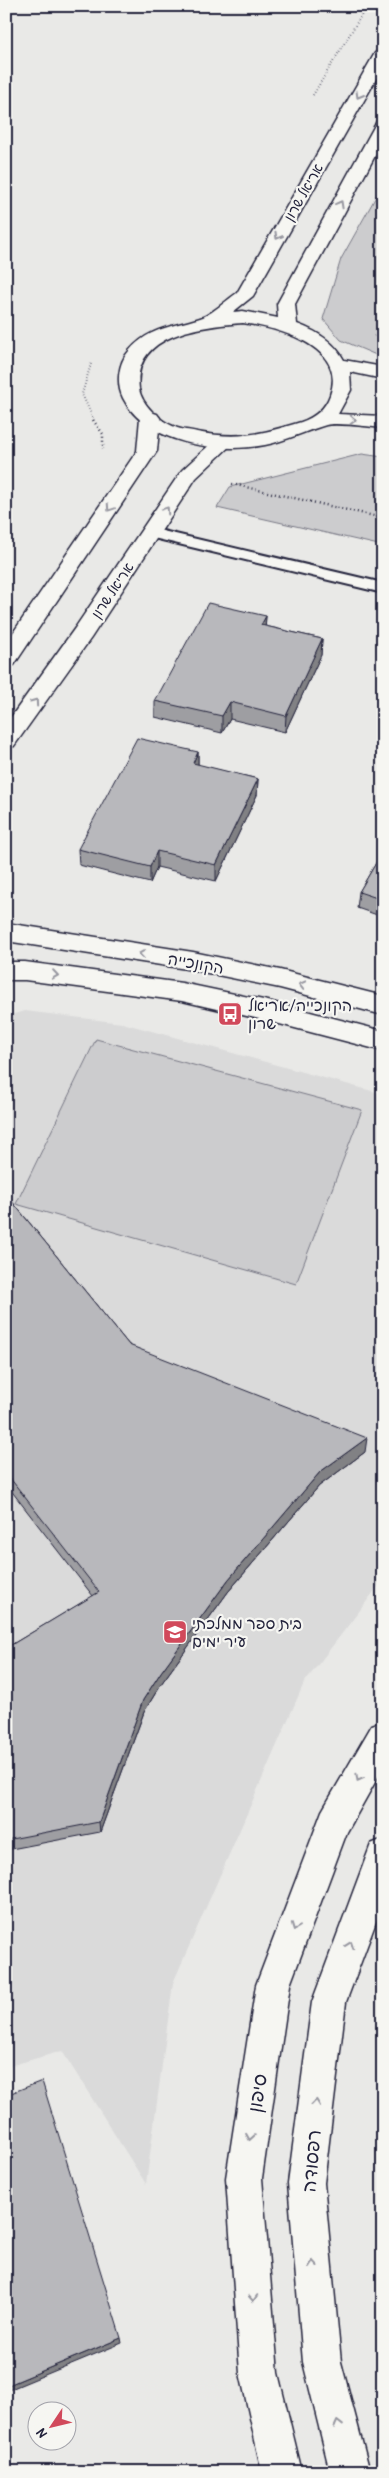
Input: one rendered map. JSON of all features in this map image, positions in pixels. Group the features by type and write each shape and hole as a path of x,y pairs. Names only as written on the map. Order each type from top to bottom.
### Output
{"street":[{"name":"אריאל שרון","path":"210,320 244,296 383,53"},
{"path":"288,327 286,304 383,125"},
{"path":"324,419 340,397 344,382 338,364 330,351 312,337 288,327 243,317 210,320 178,327 151,340 133,358 127,378 132,399 150,418 168,431 223,443 258,441 287,435 324,419 383,422"},
{"path":"338,364 383,373"},
{"path":"6,660 147,451 150,418"},
{"name":"אריאל שרון","path":"6,741 83,633 189,474 223,443"},
{"name":"הקונכייה","path":"6,932 193,962 280,979 383,1006"},
{"name":"הקונכייה","path":"6,971 25,971 182,992 268,1011 383,1041"},
{"name":"סיפון","path":"282,2472 259,2373 244,2178 273,1985 334,1823 383,1736"},
{"name":"רפסודה","path":"350,2472 322,2362 306,2183 329,2002 383,1856"}],"lane":[{"path":"150,533 383,588"}],"path":[{"path":"314,95 367,6"},
{"path":"228,483 383,518"}],"shaded area":[{"path":"383,184 383,358 341,340 323,319 341,259"},
{"path":"362,454 383,457 383,546 217,508 230,487"},
{"name":"בית ספר ממלכתי עיר ימים","path":"25,1011 122,1023 383,1094 383,1580 304,1683 173,1983 146,2184 62,2051 6,2067 6,1016"},
{"path":"96,1039 362,1110 296,1284 16,1204"}],"building":[{"path":"208,603 266,616 261,625 322,639 286,716 230,702 222,716 155,701"},
{"path":"137,738 198,752 193,763 258,779 216,865 157,851 150,867 78,849"},
{"path":"383,851 383,900 359,892"},
{"path":"6,1194 129,1345 367,1438 320,1472 228,1580 161,1672 143,1700 99,1822 6,1840 6,1648 99,1592 6,1473"},
{"path":"42,2081 121,2338 6,2386 6,2095"}],"place":[{"name":"הקונכייה/אריאל שרון","path":"230,1014"},
{"name":"בית ספר ממלכתי עיר ימים","path":"175,1632"}]}
